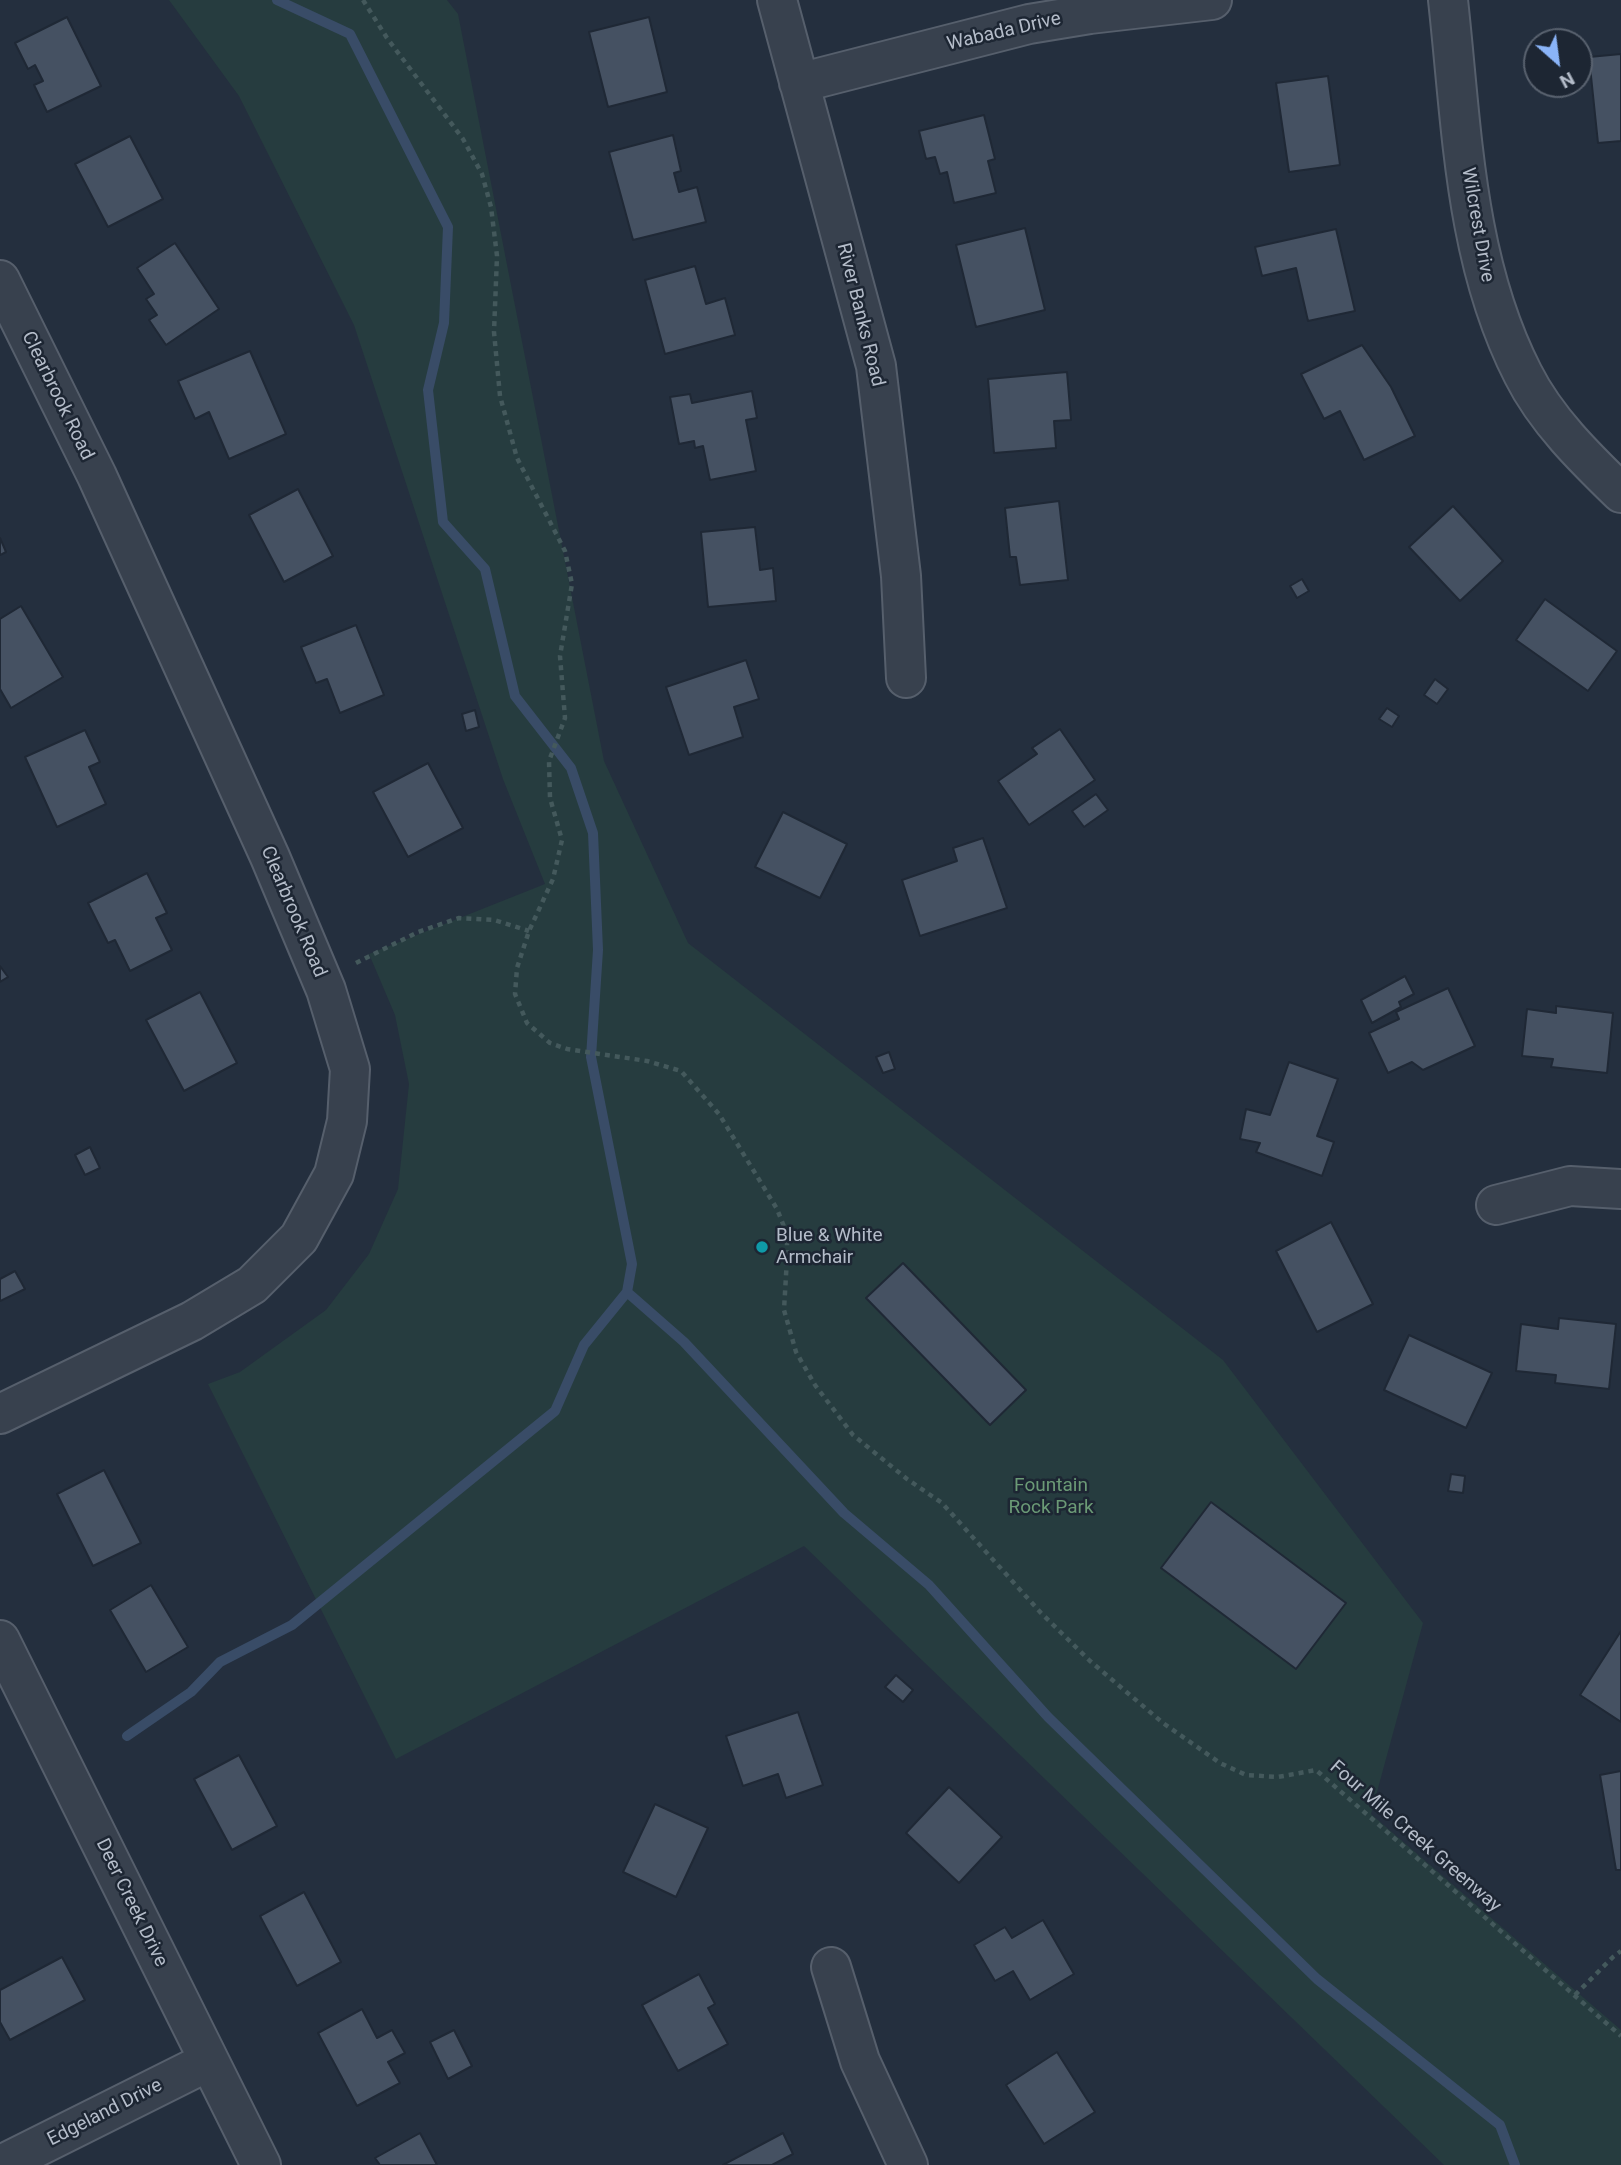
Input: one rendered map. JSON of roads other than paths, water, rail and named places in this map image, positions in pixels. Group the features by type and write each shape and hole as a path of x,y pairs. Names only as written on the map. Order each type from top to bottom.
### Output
{"street":[{"name":"River Banks Road","path":"777,0 876,366 901,576 906,678"},
{"name":"Wabada Drive","path":"799,83 1029,24 1212,0"},
{"name":"Wilcrest Drive","path":"1448,0 1479,256 1494,306 1523,374 1541,405 1587,460 1621,493"},
{"name":"Clearbrook Road","path":"0,280 97,475 264,844 322,980 350,1069 347,1121 334,1174 299,1238 253,1285 192,1321 0,1415"},
{"path":"1496,1205 1570,1186 1621,1189"},
{"name":"Deer Creek Drive","path":"0,1640 261,2165"},
{"path":"831,1968 860,2061 908,2165"},
{"name":"Edgeland Drive","path":"1,2165 209,2061"}],"waterway":[{"path":"127,1736 191,1692 220,1662 292,1625 555,1411 584,1345 627,1292 632,1264 591,1057 598,950 593,833 571,768 515,696 485,569 443,522 428,390 444,323 448,227 350,34 277,0"},
{"path":"627,1292 684,1342 844,1513 929,1585 1048,1717 1317,1979 1500,2125 1515,2165"}],"place":[{"name":"Blue & White Armchair","path":"762,1247"}],"park label":[{"name":"Fountain Rock Park","path":"1051,1497"}]}
